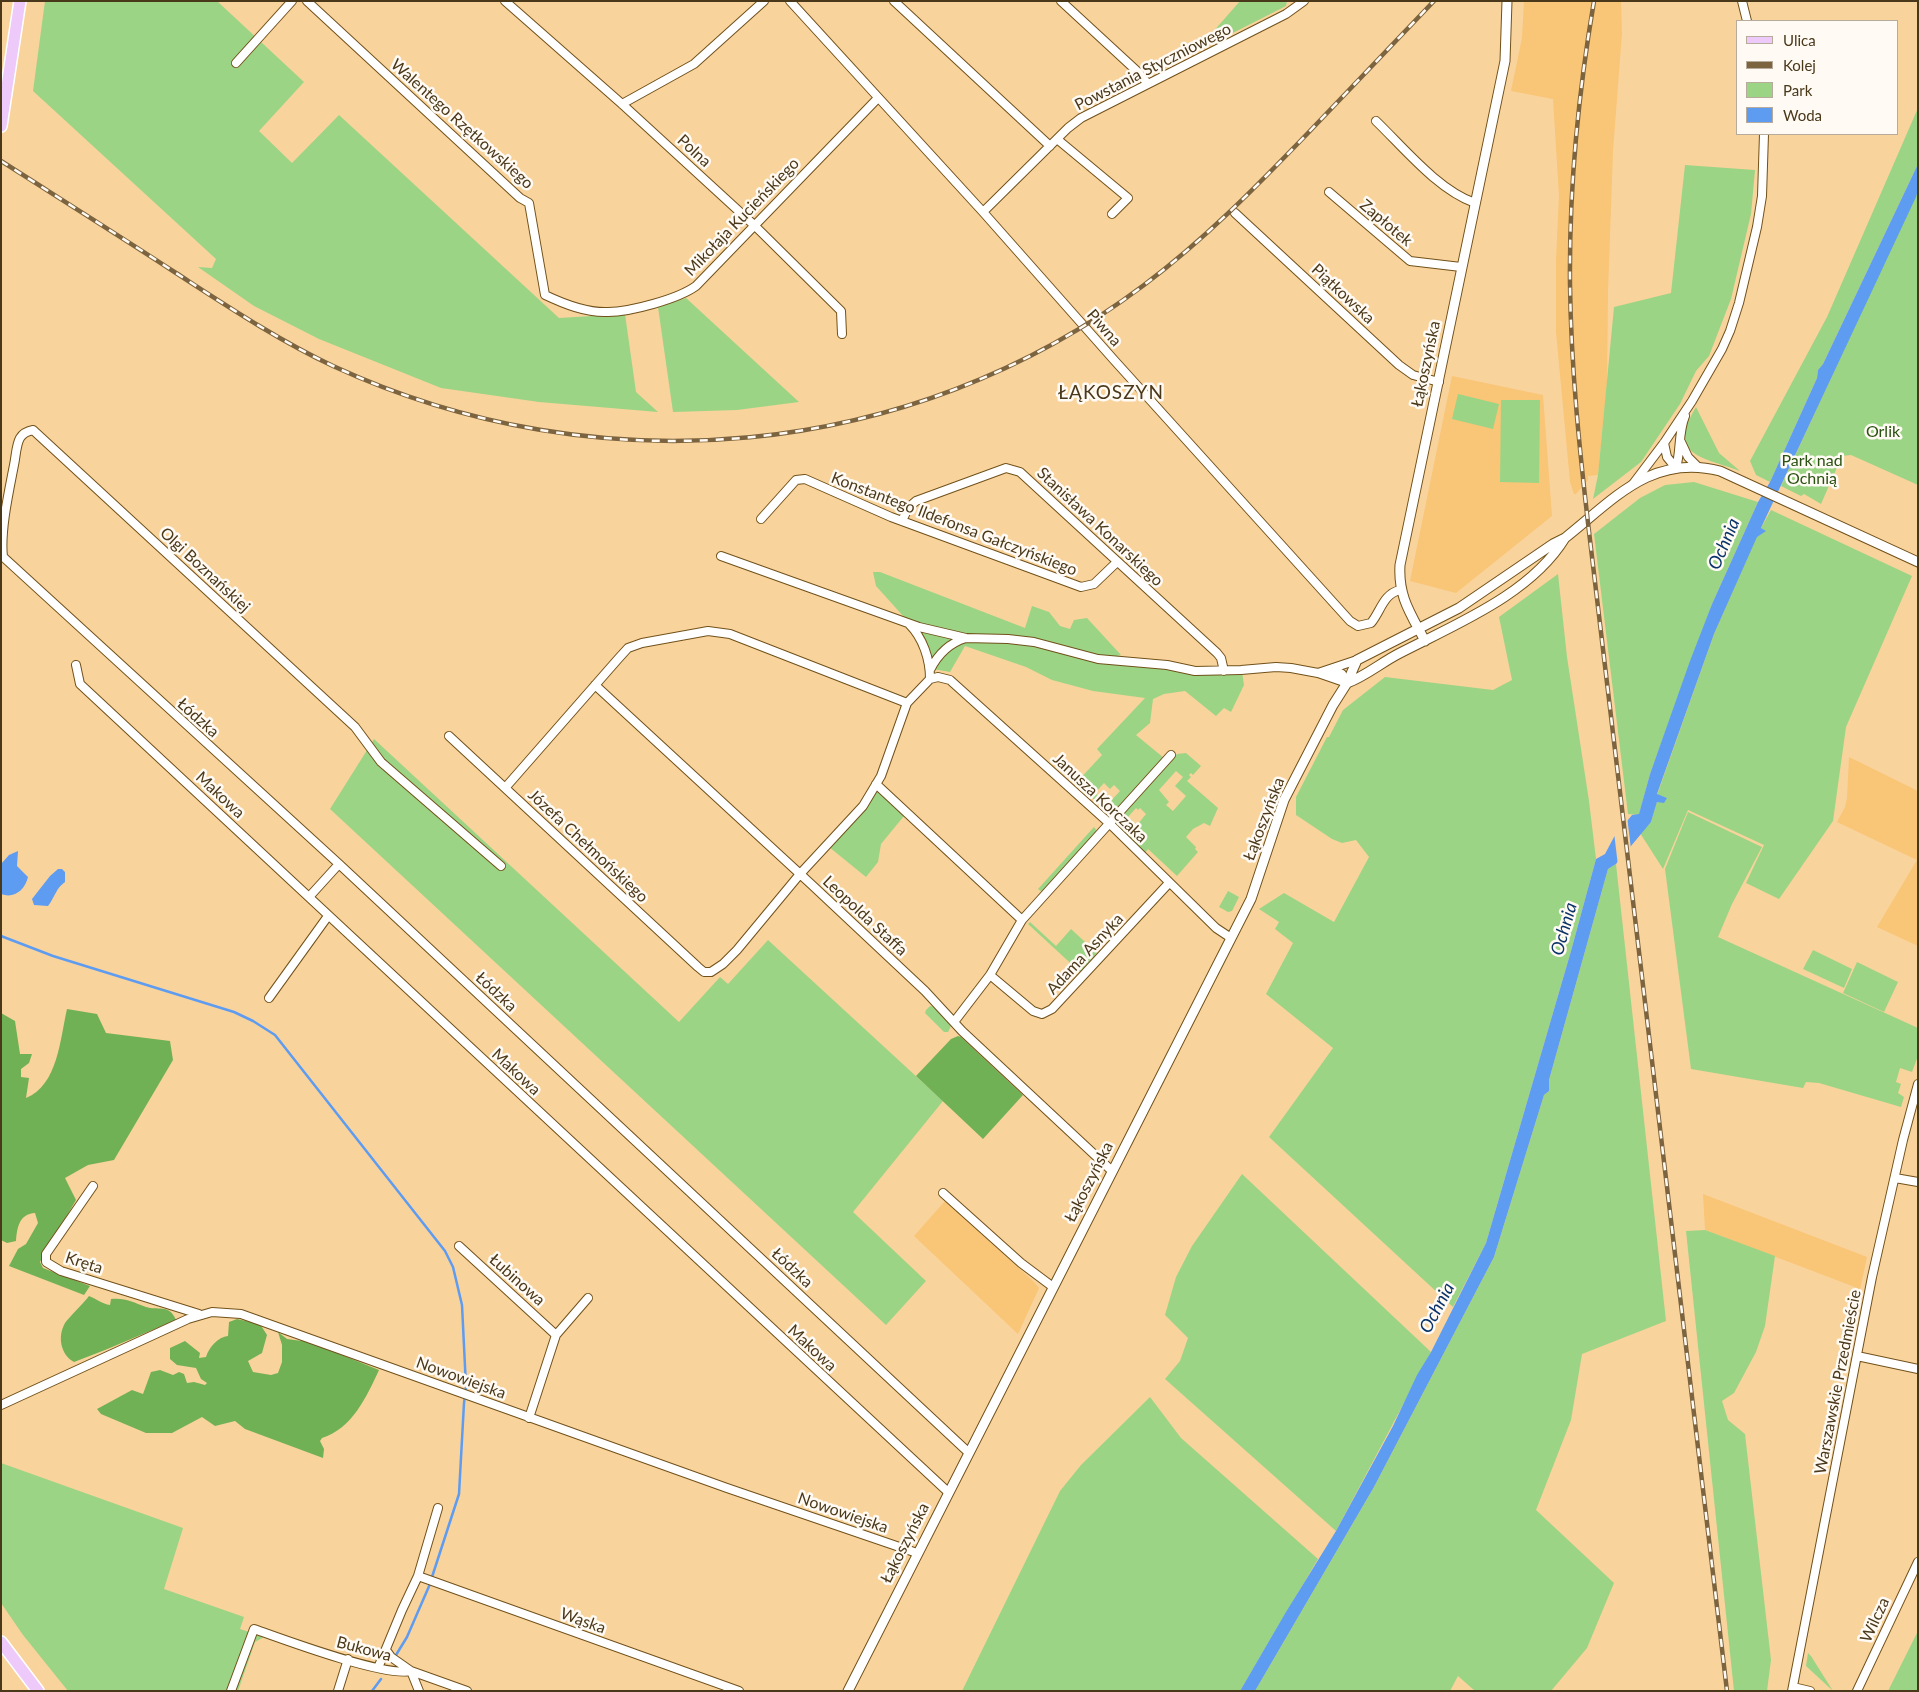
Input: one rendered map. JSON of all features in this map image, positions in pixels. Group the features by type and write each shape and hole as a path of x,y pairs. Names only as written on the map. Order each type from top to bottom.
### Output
{"main road":[{"path":"2,125 20,1"},
{"path":"1,1642 38,1691"}],"street":[{"path":"236,63 292,1"},
{"name":"Walentego Rzętkowskiego","path":"307,1 520,198 530,203 545,295"},
{"name":"Polna","path":"505,1 622,104 754,225 841,311 842,334"},
{"path":"622,104 694,64 764,1"},
{"name":"Piwna","path":"790,1 983,212 1350,621 1358,626 1371,623 1384,600 1392,592 1400,590"},
{"path":"894,1 1050,146"},
{"path":"1061,1 1148,84"},
{"name":"Łąkoszyńska","path":"1425,641 1400,590 1400,565 1505,60 1507,1"},
{"path":"1742,1 1747,20"},
{"name":"Powstania Styczniowego","path":"983,212 1068,128 1081,118 1286,14 1300,2"},
{"name":"Mikołaja Kucieńskiego","path":"545,295 566,305 607,312 649,305 687,292 696,286 878,98"},
{"path":"1376,121 1443,186 1461,198 1475,203"},
{"path":"1632,484 1664,443 1692,401 1722,349 1739,303 1758,227 1762,196 1764,135"},
{"path":"1057,139 1128,198 1112,214"},
{"name":"Zapłotek","path":"1329,192 1410,261 1461,268"},
{"name":"Piątkowska","path":"1235,213 1399,364 1413,375 1439,382"},
{"path":"1676,468 1680,454 1679,437 1682,423 1692,401"},
{"name":"Olgi Boznańskiej","path":"2,556 3,535 20,438 33,430 355,727 380,762 501,866"},
{"path":"1679,437 1688,457 1698,467"},
{"path":"1664,443 1668,457 1676,468"},
{"path":"1318,673 1357,660 1460,608 1553,544 1565,538 1632,484 1655,472 1676,468 1698,467 1720,472 1918,562"},
{"name":"Stanisława Konarskiego","path":"902,521 908,508 916,501 1006,468 1020,472 1217,653 1221,658 1224,670"},
{"name":"Konstantego Ildefonsa Gałczyńskiego","path":"761,520 796,480 805,479 902,521 1081,587 1094,584 1116,562"},
{"path":"721,556 906,621 918,627 966,638 1034,642 1098,659 1167,665 1195,670 1276,667 1318,673 1347,683 1360,679 1398,654 1494,604 1539,569 1558,550 1565,538"},
{"name":"Łódzka","path":"2,556 339,864 968,1452"},
{"path":"800,874 863,806 876,784 907,703 930,679 930,670 922,642 914,629 906,621"},
{"path":"505,788 628,648 633,646 708,631 730,634 907,703"},
{"path":"930,670 936,657 947,647 966,638"},
{"name":"Łąkoszyńska","path":"848,1691 1251,898 1284,800 1347,683 1357,660"},
{"name":"Makowa","path":"76,665 80,684 948,1492"},
{"path":"1331,669 1342,674 1347,683"},
{"name":"Janusza Korczaka","path":"930,679 938,677 950,680 1109,823 1216,928 1231,938"},
{"name":"Leopolda Staffa","path":"595,685 925,991 962,1031 1112,1171"},
{"name":"Józefa Chełmońskiego","path":"449,736 704,972 711,972 737,950 800,874"},
{"path":"954,1022 990,975 1022,920 1171,755"},
{"path":"876,784 1022,920"},
{"path":"309,897 339,864"},
{"name":"Adama Asnyka","path":"990,975 1033,1011 1042,1014 1052,1009 1169,883"},
{"path":"269,998 328,916"},
{"name":"Warszawskie Przedmieście","path":"1792,1689 1872,1277 1894,1178 1918,1084"},
{"path":"1894,1178 1918,1182"},
{"name":"Kręta","path":"92,1186 46,1254 46,1262 61,1271 201,1315"},
{"path":"943,1193 1021,1263 1052,1288"},
{"name":"Łubinowa","path":"459,1246 556,1335"},
{"path":"529,1418 556,1335 588,1298"},
{"name":"Nowowiejska","path":"1,1405 188,1319 201,1315 227,1312 241,1314 529,1418 917,1553"},
{"path":"1857,1356 1918,1370"},
{"path":"378,1668 418,1576 438,1508"},
{"name":"Wilcza","path":"1857,1691 1918,1562"},
{"name":"Wąska","path":"418,1576 739,1691"},
{"name":"Bukowa","path":"231,1691 254,1629 378,1668 403,1673 411,1671 467,1691"},
{"path":"386,1650 392,1657 411,1671 419,1691"},
{"path":"338,1691 348,1659"},
{"path":"1792,1689 1810,1691"}],"shaded area":[{"path":"1524,1 1621,1 1622,33 1613,151 1607,385 1598,475 1588,476 1588,480 1576,494 1574,494 1570,482 1556,332 1556,261 1559,196 1553,99 1511,91 1522,38"},
{"path":"1452,376 1543,395 1552,516 1456,593 1410,581"},
{"path":"1849,757 1918,791 1918,946 1877,927 1917,860 1837,822 1845,807 1847,798"},
{"path":"1703,1194 1867,1257 1860,1289 1705,1230"},
{"path":"945,1201 1039,1288 1018,1334 914,1236"}],"green space":[{"path":"45,1 217,1 304,82 259,131 292,163 339,115 559,318 625,314 636,392 658,412 539,402 441,388 319,339 254,306 198,267 212,268 216,259 33,91"},
{"path":"1240,1 1287,1 1286,6 1209,45 1212,33"},
{"path":"1918,108 1918,164 1823,364 1818,370 1817,378 1770,482 1756,475 1750,461 1827,317"},
{"path":"1685,165 1755,170 1751,214 1731,299 1709,356 1696,371 1680,404 1641,462 1593,499 1598,475 1614,307 1671,293"},
{"path":"1918,190 1918,485 1851,455 1842,456 1821,504 1804,494 1801,496 1781,486"},
{"path":"686,298 799,402 737,410 673,412 658,307"},
{"path":"1458,394 1499,404 1493,429 1452,419"},
{"path":"1501,400 1540,400 1539,483 1500,482"},
{"path":"1696,407 1719,453 1740,471 1702,458 1687,445 1685,436 1688,423"},
{"path":"1694,482 1758,502 1712,604 1650,774 1639,815 1628,814 1594,534 1640,498 1665,485"},
{"path":"1771,510 1912,576 1846,727 1833,821 1779,899 1746,883 1764,845 1688,810 1663,869 1640,833 1651,822 1657,802 1667,798 1657,795 1714,634 1757,536 1765,531 1761,528"},
{"path":"873,572 880,572 1025,628 1032,606 1049,612 1060,626 1070,629 1074,620 1087,618 1121,655 1113,657 967,635 914,622 904,617 876,586"},
{"path":"1558,574 1567,657 1596,859 1486,1243 1453,1307 1269,1137 1333,1048 1266,994 1293,943 1275,929 1279,922 1259,909 1284,893 1334,922 1369,857 1356,840 1342,843 1332,839 1296,815 1296,797 1343,710 1385,677 1493,690 1512,680 1499,617"},
{"path":"916,628 1029,643 1096,660 1242,672 1244,685 1231,712 1224,708 1216,716 1185,691 1164,694 1153,699 1150,723 1136,735 1164,758 1111,815 1076,783 1102,755 1097,749 1145,698 1093,691 1052,680 1026,667 965,646 950,672 933,669","holes":["1104,783 1110,789 1114,785 1120,791 1107,805 1095,793"]},
{"path":"374,739 679,1022 720,977 728,984 768,940 943,1101 853,1212 926,1281 886,1325 330,809"},
{"path":"1186,753 1201,766 1193,775 1191,773 1189,775 1191,777 1187,781 1218,808 1210,826 1204,823 1193,829 1186,837 1196,847 1195,849 1198,852 1177,876 1148,849 1145,853 1116,824 1121,819 1119,817 1177,754","holes":["1176,771 1183,777 1175,786 1186,796 1173,811 1166,805 1169,802 1159,790","1136,808 1138,810 1140,808 1146,814 1137,825 1128,817"]},
{"path":"877,790 904,816 881,844 878,862 866,877 829,847 865,807"},
{"path":"1688,812 1762,847 1732,904 1718,937 1918,1028 1918,1056 1912,1072 1900,1068 1896,1082 1901,1084 1898,1093 1904,1097 1901,1107 1819,1083 1806,1082 1803,1088 1691,1069 1665,869"},
{"path":"1094,827 1097,831 1042,892 1038,889"},
{"path":"1616,864 1666,1321 1582,1354 1571,1420 1536,1510 1614,1583 1587,1648 1551,1691 1475,1691 1458,1676 1450,1691 1255,1691 1374,1487 1494,1257 1544,1095 1549,1091 1549,1080 1608,869"},
{"path":"1228,891 1239,897 1232,911 1228,912 1219,907"},
{"path":"1030,922 1056,946 1071,929 1097,953 1080,972 1028,924"},
{"path":"1813,950 1852,969 1844,988 1803,969"},
{"path":"1857,962 1898,982 1884,1012 1843,993"},
{"path":"930,1006 936,1007 951,1026 948,1032 944,1032 925,1013"},
{"path":"67,1009 97,1014 106,1033 170,1041 173,1060 114,1160 88,1165 65,1178 76,1200 40,1262 43,1268 90,1286 84,1295 9,1266 18,1249 26,1244 38,1223 35,1213 22,1219 18,1227 16,1241 7,1243 1,1240 1,1013 15,1021 20,1054 32,1054 29,1063 21,1069 21,1077 29,1078 26,1098 37,1092 51,1072 56,1060"},
{"path":"958,1036 1023,1095 983,1139 916,1076 951,1039"},
{"path":"1242,1174 1431,1352 1336,1531 1165,1379 1180,1361 1188,1338 1165,1315 1176,1277 1192,1246"},
{"path":"1705,1230 1775,1256 1765,1326 1756,1352 1734,1393 1722,1401 1728,1420 1745,1434 1771,1660 1767,1691 1734,1691 1686,1231"},
{"path":"89,1296 104,1304 110,1305 111,1299 122,1299 150,1308 166,1309 170,1311 176,1320 74,1362 63,1350 61,1334 65,1323"},
{"path":"237,1319 260,1324 267,1335 262,1353 248,1361 253,1372 271,1375 278,1373 282,1362 282,1345 278,1332 287,1339 310,1342 379,1370 364,1401 350,1419 333,1434 322,1438 320,1441 324,1449 323,1458 245,1429 235,1421 215,1426 202,1417 172,1433 146,1433 101,1414 97,1409 132,1390 143,1394 151,1372 160,1370 173,1375 179,1372 184,1374 187,1383 194,1382 205,1385 207,1383 201,1379 196,1368 177,1365 170,1359 170,1348 185,1341 200,1353 199,1358 206,1357 214,1343 228,1336 229,1322"},
{"path":"1150,1397 1181,1438 1318,1559 1240,1691 962,1691 1060,1491 1081,1465"},
{"path":"1,1463 183,1528 164,1589 244,1617 240,1629 264,1637 255,1642 238,1691 68,1691 23,1635 1,1603"},
{"path":"1918,1631 1918,1691 1888,1691"},
{"path":"1808,1653 1811,1656 1833,1691 1806,1666"}],"water":[{"path":"1918,164 1918,190 1916,197 1761,528 1766,531 1757,537 1714,634 1657,794 1667,798 1664,803 1657,802 1651,822 1616,864 1608,869 1549,1080 1549,1091 1544,1095 1494,1257 1374,1487 1255,1691 1240,1691 1336,1531 1393,1426 1417,1375 1431,1352 1486,1243 1596,859 1605,854 1614,837 1632,815 1639,814 1650,774 1712,604 1758,502 1770,482 1817,378 1818,370 1823,364"},
{"path":"18,851 17,866 28,877 27,882 22,889 14,894 1,894 1,864 9,855"},
{"path":"58,869 62,869 65,872 65,882 48,906 34,905 32,899"}],"pier":[{"path":"1627,816 1631,849 1618,866 1614,832"}],"waterway":[{"path":"1,936 53,956 234,1012 275,1035 445,1251 453,1267 462,1305 466,1387 459,1494 432,1577"},
{"path":"396,1655 407,1637 430,1584"},
{"path":"372,1691 381,1679"}],"railway":[{"path":"1,161 292,345 333,366 434,405 538,430 644,440 750,437 854,420 956,389 1053,344 1144,285 1188,250 1249,193 1434,1"},
{"path":"1594,1 1579,107 1571,213 1570,284 1577,412 1590,540 1727,1691"}],"district":[{"name":"ŁĄKOSZYN","path":"1111,393"}],"park label":[{"name":"Orlik","path":"1883,432"},
{"name":"Park nad Ochnią","path":"1812,470"}],"water label":[{"name":"Ochnia","path":"1724,544"},
{"name":"Ochnia","path":"1564,929"},
{"name":"Ochnia","path":"1437,1308"}]}
